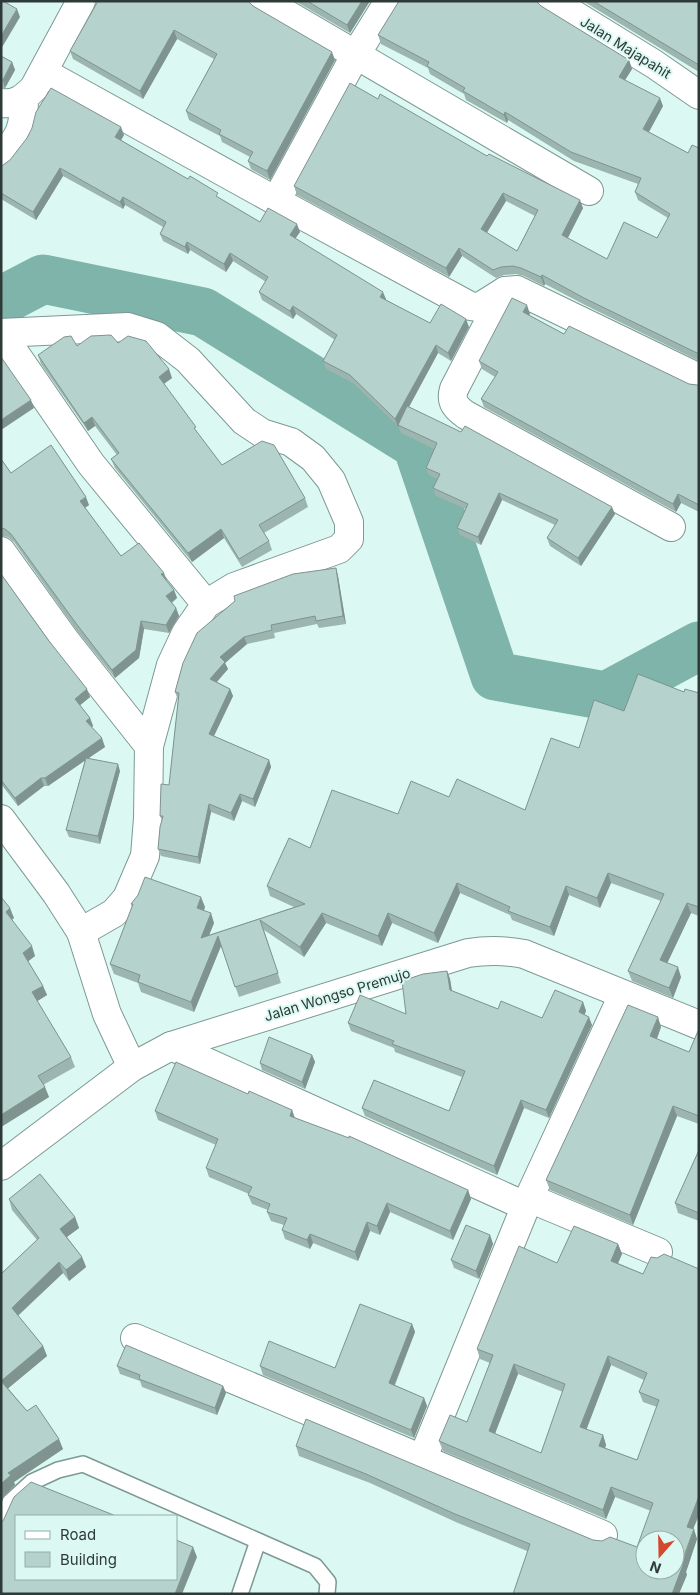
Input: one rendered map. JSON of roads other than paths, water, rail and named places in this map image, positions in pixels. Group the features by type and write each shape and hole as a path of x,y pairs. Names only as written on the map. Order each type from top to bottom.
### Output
{"street":[{"path":"1,158 18,138 23,125 13,100 34,88 81,1"},
{"path":"264,1 589,191"},
{"path":"276,201 356,54 389,1"},
{"name":"Jalan Majapahit","path":"552,1 654,64 699,95"},
{"path":"43,72 470,306 481,306 505,291 517,290 699,378"},
{"path":"505,291 454,389 452,395 453,403 457,409 672,527"},
{"path":"1,333 128,327 156,336 188,360 244,421 262,432 291,442 313,458 331,480 349,522 349,539 339,549 234,587 206,604 186,633 171,665 149,746 148,818 145,856 127,898 114,913 81,932"},
{"path":"1,333 90,464 206,604"},
{"path":"1,552 65,640 149,746"},
{"path":"1,819 56,893 81,932 107,1014 132,1067"},
{"name":"Jalan Wongso Premujo","path":"1,1166 132,1067 171,1046 468,953 488,950 524,954 699,1025"},
{"path":"422,1460 527,1202 623,995"},
{"path":"171,1046 527,1202 658,1252"},
{"path":"135,1338 603,1535"}],"lane":[{"path":"1,1524 10,1502 32,1482 58,1470 83,1464 315,1566 328,1582 328,1594"},
{"path":"240,1594 258,1541"}],"waterway":[{"path":"1,301 43,279 203,312 417,445 495,676 606,696 699,646"}]}
